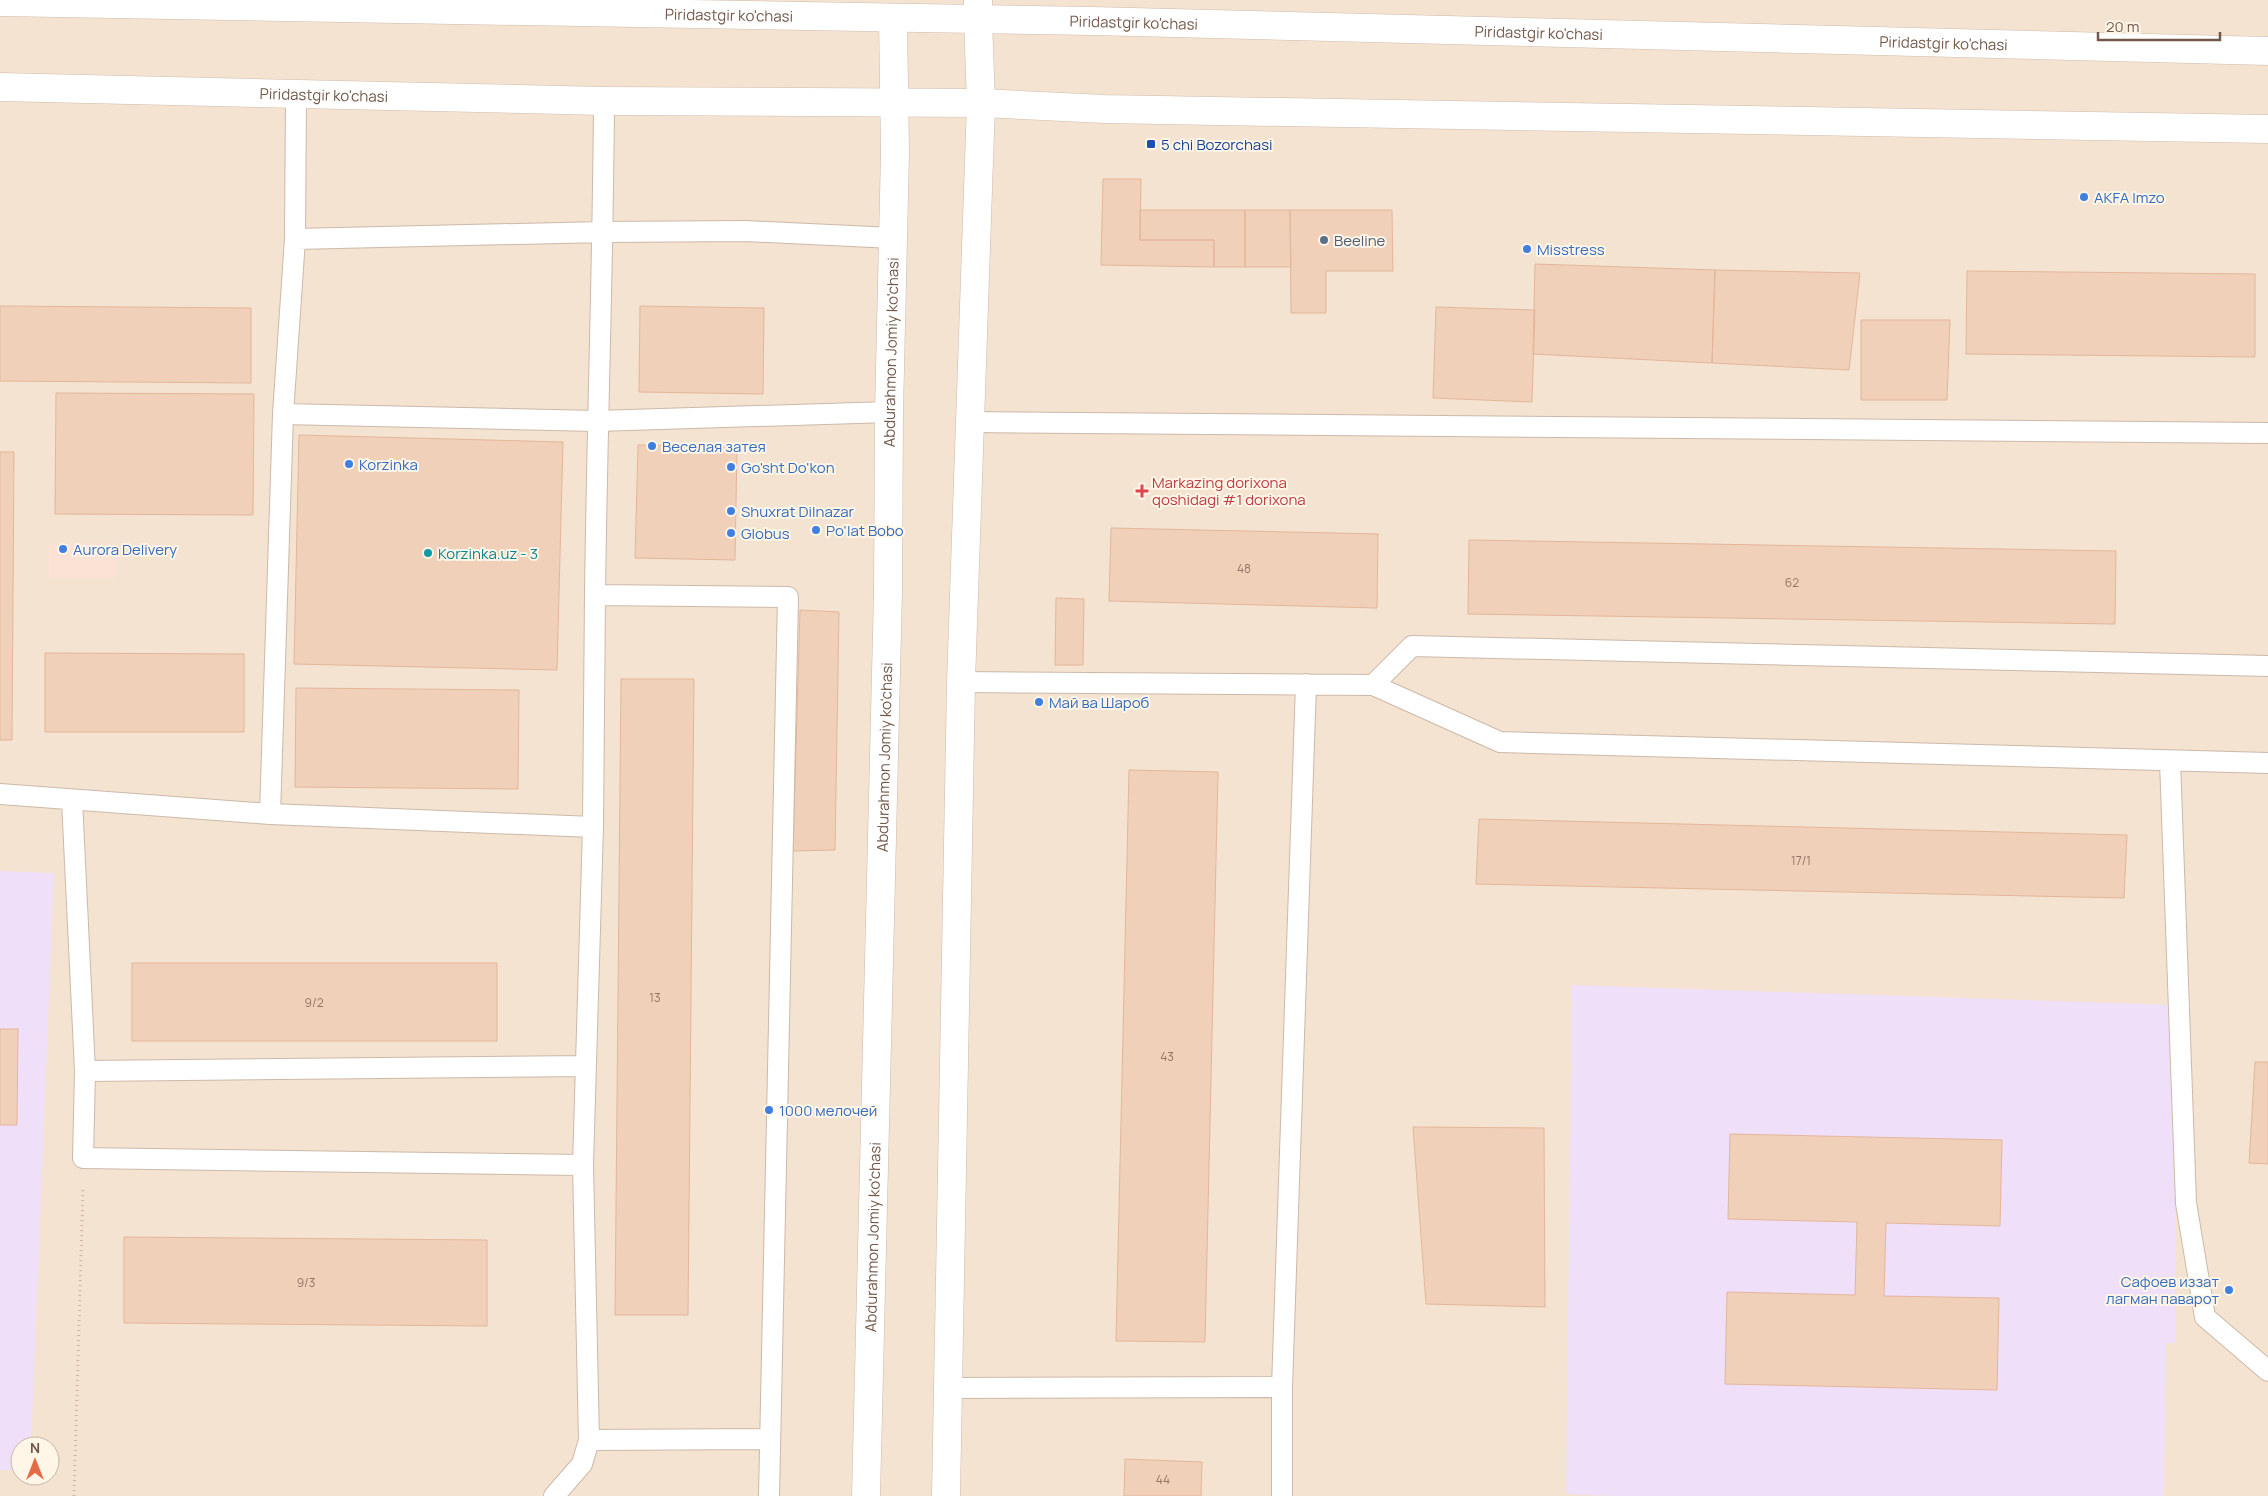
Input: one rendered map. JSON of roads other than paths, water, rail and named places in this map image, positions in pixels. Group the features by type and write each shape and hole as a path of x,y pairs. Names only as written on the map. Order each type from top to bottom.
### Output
{"main road":[{"name":"Piridastgir ko'chasi","path":"0,2 893,18 978,9 2268,51"},
{"path":"946,1496 961,682 981,103 978,9"},
{"name":"Abdurahmon Jomiy ko'chasi","path":"866,1496 888,591 889,412 896,153 893,18"},
{"name":"Piridastgir ko'chasi","path":"0,87 604,101 981,103 1104,109 2268,129"}],"lane":[{"path":"270,814 283,414 295,239 296,94"},
{"path":"554,1496 582,1464 589,1440 583,1165 593,826 597,421 603,232 604,101"},
{"path":"295,239 603,232 745,231 893,238"},
{"path":"283,414 597,421 889,412"},
{"path":"971,422 2268,433"},
{"path":"595,595 788,597 769,1496"},
{"path":"1373,685 1412,646 2268,666"},
{"path":"961,682 1373,685 1500,742 2268,763"},
{"path":"1282,1496 1282,1387 1306,684"},
{"path":"2170,761 2186,1203 2205,1316 2268,1371"},
{"path":"0,794 270,814 593,826"},
{"path":"72,800 85,1071 84,1158 583,1165"},
{"path":"85,1071 586,1066"},
{"path":"948,1388 1282,1387"},
{"path":"589,1440 769,1439"}],"place":[{"name":"5 chi Bozorchasi","path":"1151,144"},
{"name":"AKFA Imzo","path":"2084,197"},
{"name":"Beeline","path":"1324,240"},
{"name":"Misstress","path":"1527,249"},
{"name":"Веселая затея","path":"652,446"},
{"name":"Korzinka","path":"349,464"},
{"name":"Go'sht Do'kon","path":"731,467"},
{"name":"Markazing dorixona qoshidagi #1 dorixona","path":"1142,491"},
{"name":"Shuxrat Dilnazar","path":"731,511"},
{"name":"Po'lat Bobo","path":"816,530"},
{"name":"Globus","path":"731,533"},
{"name":"Aurora Delivery","path":"63,549"},
{"name":"Korzinka.uz - 3","path":"428,553"},
{"name":"Май ва Шароб","path":"1039,702"},
{"name":"1000 мелочей","path":"769,1110"},
{"name":"Сафоев иззат лагман паварот","path":"2229,1290"}]}
